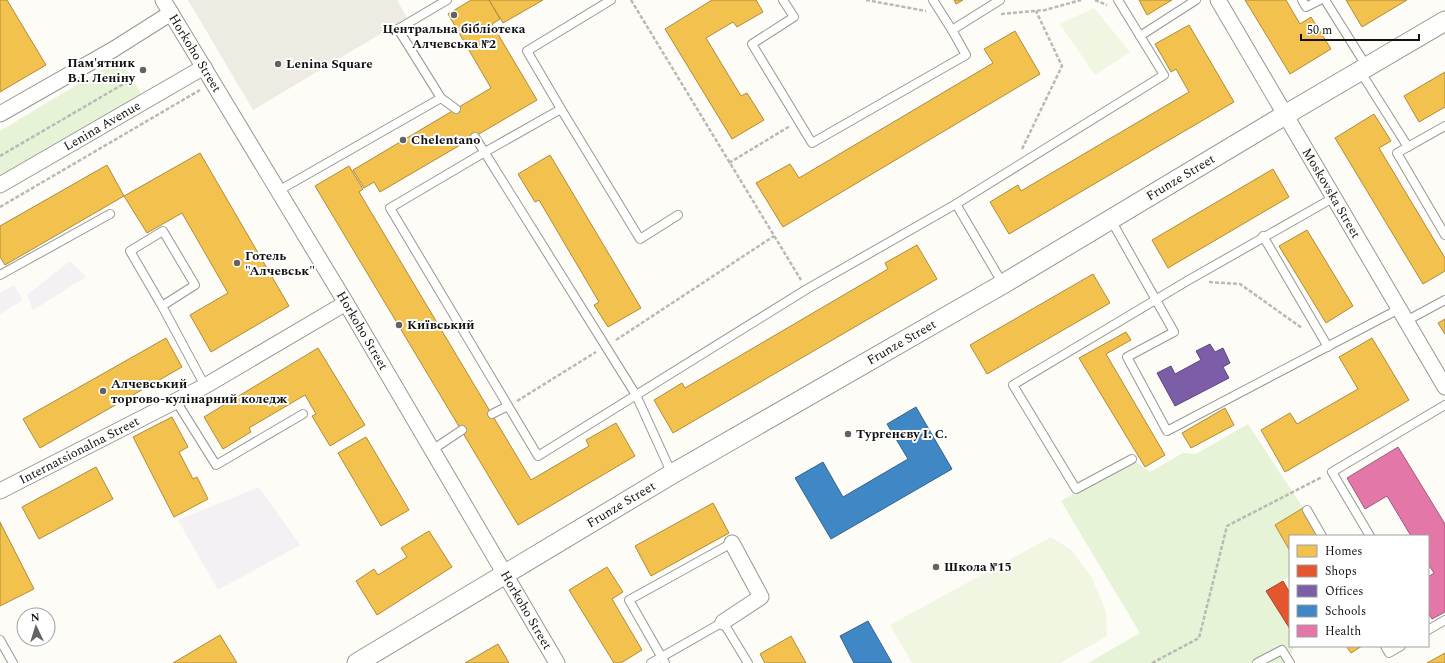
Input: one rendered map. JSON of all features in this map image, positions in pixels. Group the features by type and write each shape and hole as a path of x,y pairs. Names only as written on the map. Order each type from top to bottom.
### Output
{"street":[{"name":"Horkoho Street","path":"164,0 346,303 557,663"},
{"name":"Moskovska Street","path":"1218,0 1445,387"},
{"path":"0,114 114,49 171,13"},
{"name":"Frunze Street","path":"357,663 672,474 1003,284 1445,21"},
{"name":"Lenina Avenue","path":"0,185 204,67"},
{"name":"Internatsionalna Street","path":"0,492 205,386 346,303"},
{"path":"723,622 761,597 732,543"}],"lane":[{"path":"447,0 398,29 441,98 456,109"},
{"path":"611,0 527,50 640,239 678,215"},
{"path":"783,0 794,17 752,44 812,143 966,55 933,0"},
{"path":"952,30 1000,0"},
{"path":"561,109 390,208 538,456 807,289 956,204 1164,75 1118,0"},
{"path":"1140,36 1196,0"},
{"path":"1302,0 1306,7 1320,0"},
{"path":"1325,0 1408,147"},
{"path":"278,191 441,98"},
{"path":"1445,126 1397,153 1445,235"},
{"path":"475,136 636,395 672,474"},
{"path":"1132,459 1076,489 1013,385 1263,236 1333,198"},
{"path":"956,204 1003,284"},
{"path":"0,274 110,214"},
{"path":"1111,220 1174,332 1127,357 1167,431 1328,347 1403,315 1445,300"},
{"path":"162,306 195,284 163,231 130,250 205,386"},
{"path":"1263,236 1328,347"},
{"path":"176,401 216,465 303,414"},
{"path":"1369,535 1332,472 1445,405"},
{"path":"492,414 508,406"},
{"path":"432,450 462,430"},
{"path":"1306,510 1321,535"},
{"path":"664,660 629,600 732,543"},
{"path":"1429,629 1445,620"},
{"path":"651,663 664,660 723,622 748,663"},
{"path":"0,640 13,663"},
{"path":"1386,647 1389,653 1399,647"},
{"path":"1257,663 1282,650 1290,663"}],"path":[{"path":"631,0 807,289"},
{"path":"866,0 941,14"},
{"path":"974,16 1045,10 1081,0"},
{"path":"1012,169 1062,66 1036,10"},
{"path":"0,156 132,79"},
{"path":"0,207 213,82"},
{"path":"730,163 799,121"},
{"path":"508,406 606,346 774,236"},
{"path":"1187,281 1240,284 1303,329"},
{"path":"1152,663 1199,638 1227,526 1332,472"}],"shaded area":[{"name":"Lenina Square","path":"188,0 397,0 407,18 253,110"},
{"path":"70,261 86,277 33,310 27,295"},
{"path":"14,285 23,300 0,314 0,293"},
{"path":"259,487 300,545 218,590 178,520"}],"green space":[{"path":"1094,8 1130,52 1095,75 1060,24"},
{"path":"120,59 142,95 0,179 0,131"},
{"path":"1248,424 1303,508 1275,525 1289,549 1289,577 1266,591 1289,627 1289,647 1294,647 1289,663 1088,663 1140,633 1061,501 1132,459 1150,472 1183,453 1196,454"},
{"path":"1051,537 1071,550 1092,578 1106,612 1107,636 1060,663 912,663 890,625"}],"building: Homes":[{"path":"0,0 7,0 46,65 0,92"},
{"path":"471,0 489,0 500,19 492,24 537,100 380,192 374,182 364,188 353,170 491,88 448,14"},
{"path":"489,0 543,0 503,23"},
{"path":"712,0 756,0 763,12 737,27 733,22 706,38 741,96 747,93 764,120 732,139 665,29"},
{"path":"954,0 963,0 956,4"},
{"path":"1139,0 1172,0 1147,15"},
{"path":"1245,0 1286,0 1300,24 1311,17 1331,49 1290,74"},
{"path":"1346,0 1407,0 1362,27"},
{"path":"1189,25 1234,102 1009,234 990,202 1018,185 1021,191 1189,92 1176,69 1171,72 1155,44"},
{"path":"1015,31 1040,74 783,227 756,183 790,164 799,178 993,63 984,49"},
{"path":"1445,72 1445,107 1419,122 1404,96"},
{"path":"1374,114 1391,141 1379,148 1445,258 1445,271 1423,284 1335,138"},
{"name":"Готель \"Алчевськ\"","path":"200,153 289,306 211,352 190,315 228,293 182,213 147,233 124,196"},
{"path":"550,155 641,308 608,327 594,305 599,302 539,200 535,202 518,174"},
{"path":"107,165 124,196 5,265 0,257 0,226"},
{"path":"349,166 363,189 359,192 531,480 589,446 586,440 616,423 635,456 518,525 315,186"},
{"path":"1273,169 1289,197 1168,268 1152,240"},
{"path":"1307,230 1353,306 1326,323 1279,246"},
{"path":"917,245 937,279 673,433 654,400 682,383 685,388 888,269 885,263"},
{"path":"1093,274 1110,303 987,374 970,345"},
{"path":"1445,319 1445,334 1438,323"},
{"path":"1126,332 1131,340 1106,354 1165,455 1145,467 1079,358"},
{"path":"166,338 182,367 40,448 23,419"},
{"path":"1372,338 1409,400 1285,472 1261,430 1290,413 1297,424 1358,389 1339,357"},
{"path":"318,348 365,425 330,446 312,416 316,414 305,395 249,428 251,432 223,449 204,417"},
{"path":"1225,408 1234,425 1191,448 1182,433"},
{"path":"172,417 188,447 179,452 193,479 197,477 208,499 174,517 133,437"},
{"path":"366,437 409,510 381,526 338,453"},
{"path":"96,467 113,499 39,539 22,507"},
{"path":"713,503 729,533 651,576 635,546"},
{"path":"1303,508 1319,535 1289,535 1289,549 1275,525"},
{"path":"0,522 34,589 0,606"},
{"path":"429,531 452,567 377,615 356,581 374,569 378,575 407,557 401,548"},
{"path":"607,567 623,592 612,599 642,650 621,663 614,663 569,590"},
{"path":"220,635 237,663 173,663"},
{"path":"791,636 806,663 765,663 760,654"},
{"path":"498,644 509,663 465,663"},
{"path":"1347,647 1360,647 1351,653"},
{"path":"1445,653 1445,663 1427,663"}],"building: Shops":[{"path":"1283,581 1289,591 1289,627 1266,591"}],"building: Offices":[{"path":"1210,344 1215,352 1223,348 1230,363 1223,367 1229,378 1175,406 1157,373 1171,366 1175,374 1201,360 1196,351"}],"building: Schools":[{"path":"916,407 952,469 831,539 795,478 823,462 843,497 908,459 887,424"},
{"path":"868,621 892,663 854,663 840,636"}],"building: Health":[{"path":"1398,447 1445,524 1445,612 1432,619 1429,614 1429,576 1434,573 1429,566 1429,535 1410,535 1387,496 1365,509 1347,478"}],"place":[{"name":"Центральна бібліотека Алчевська №2","path":"454,15"},
{"name":"Lenina Square","path":"278,64"},
{"name":"Пам'ятник В.I. Ленiну","path":"143,70"},
{"name":"Chelentano","path":"403,140"},
{"name":"Готель \"Алчевськ\"","path":"237,263"},
{"name":"Київський","path":"399,325"},
{"name":"Алчевський торгово-кулінарний коледж","path":"103,391"},
{"name":"Тургенєву І. С.","path":"848,434"},
{"name":"Школа №15","path":"936,567"}]}
